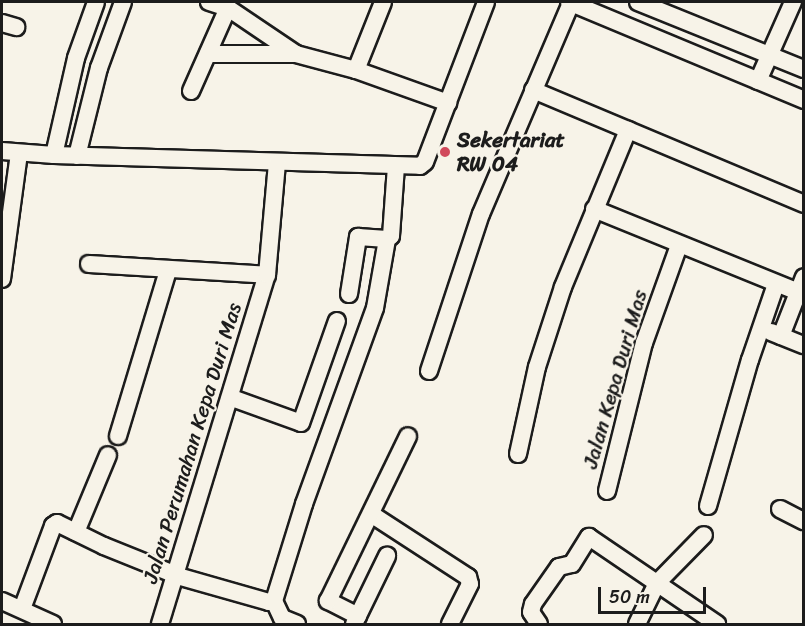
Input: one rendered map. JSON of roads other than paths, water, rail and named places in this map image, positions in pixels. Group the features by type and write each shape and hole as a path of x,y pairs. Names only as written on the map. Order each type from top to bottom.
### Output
{"street":[{"path":"54,155 76,58 96,2"},
{"path":"77,156 99,68 123,2"},
{"path":"209,2 228,8 296,54"},
{"path":"356,70 383,2"},
{"path":"2,151 20,154 277,163 423,165 486,2"},
{"path":"429,371 481,214 570,2 764,69 804,69"},
{"path":"638,2 764,69 804,100"},
{"path":"764,69 793,2"},
{"path":"191,91 228,8"},
{"path":"208,54 296,54 356,70 448,103"},
{"path":"533,90 804,204"},
{"path":"518,454 537,367 562,287 628,130"},
{"path":"2,279 20,154"},
{"name":"Jalan Perumahan Kepa Duri Mas","path":"160,624 267,275 277,163"},
{"path":"297,624 282,618 274,601 301,512 375,308 387,239 391,234 396,166"},
{"path":"594,209 776,284 801,284 781,336"},
{"path":"349,294 358,237 387,239"},
{"name":"Jalan Kepa Duri Mas","path":"607,491 644,343 679,245"},
{"name":"Jalan Perumahan Kepa Duri Mas","path":"89,264 267,275"},
{"path":"118,436 168,270"},
{"path":"708,506 776,284"},
{"path":"231,398 301,423 338,321"},
{"path":"761,328 804,345"},
{"path":"387,556 356,620 328,601 408,436"},
{"path":"76,532 108,455"},
{"path":"780,509 804,521"},
{"path":"371,514 468,577 470,584 450,624"},
{"path":"22,609 53,526 59,523 174,574 208,586 269,602 274,601"},
{"path":"637,624 657,583 704,535"},
{"path":"539,624 531,612 533,604 559,567 572,564 589,537 717,624"},
{"path":"2,601 52,624"}],"place":[{"name":"Sekertariat RW 04","path":"445,152"}]}
